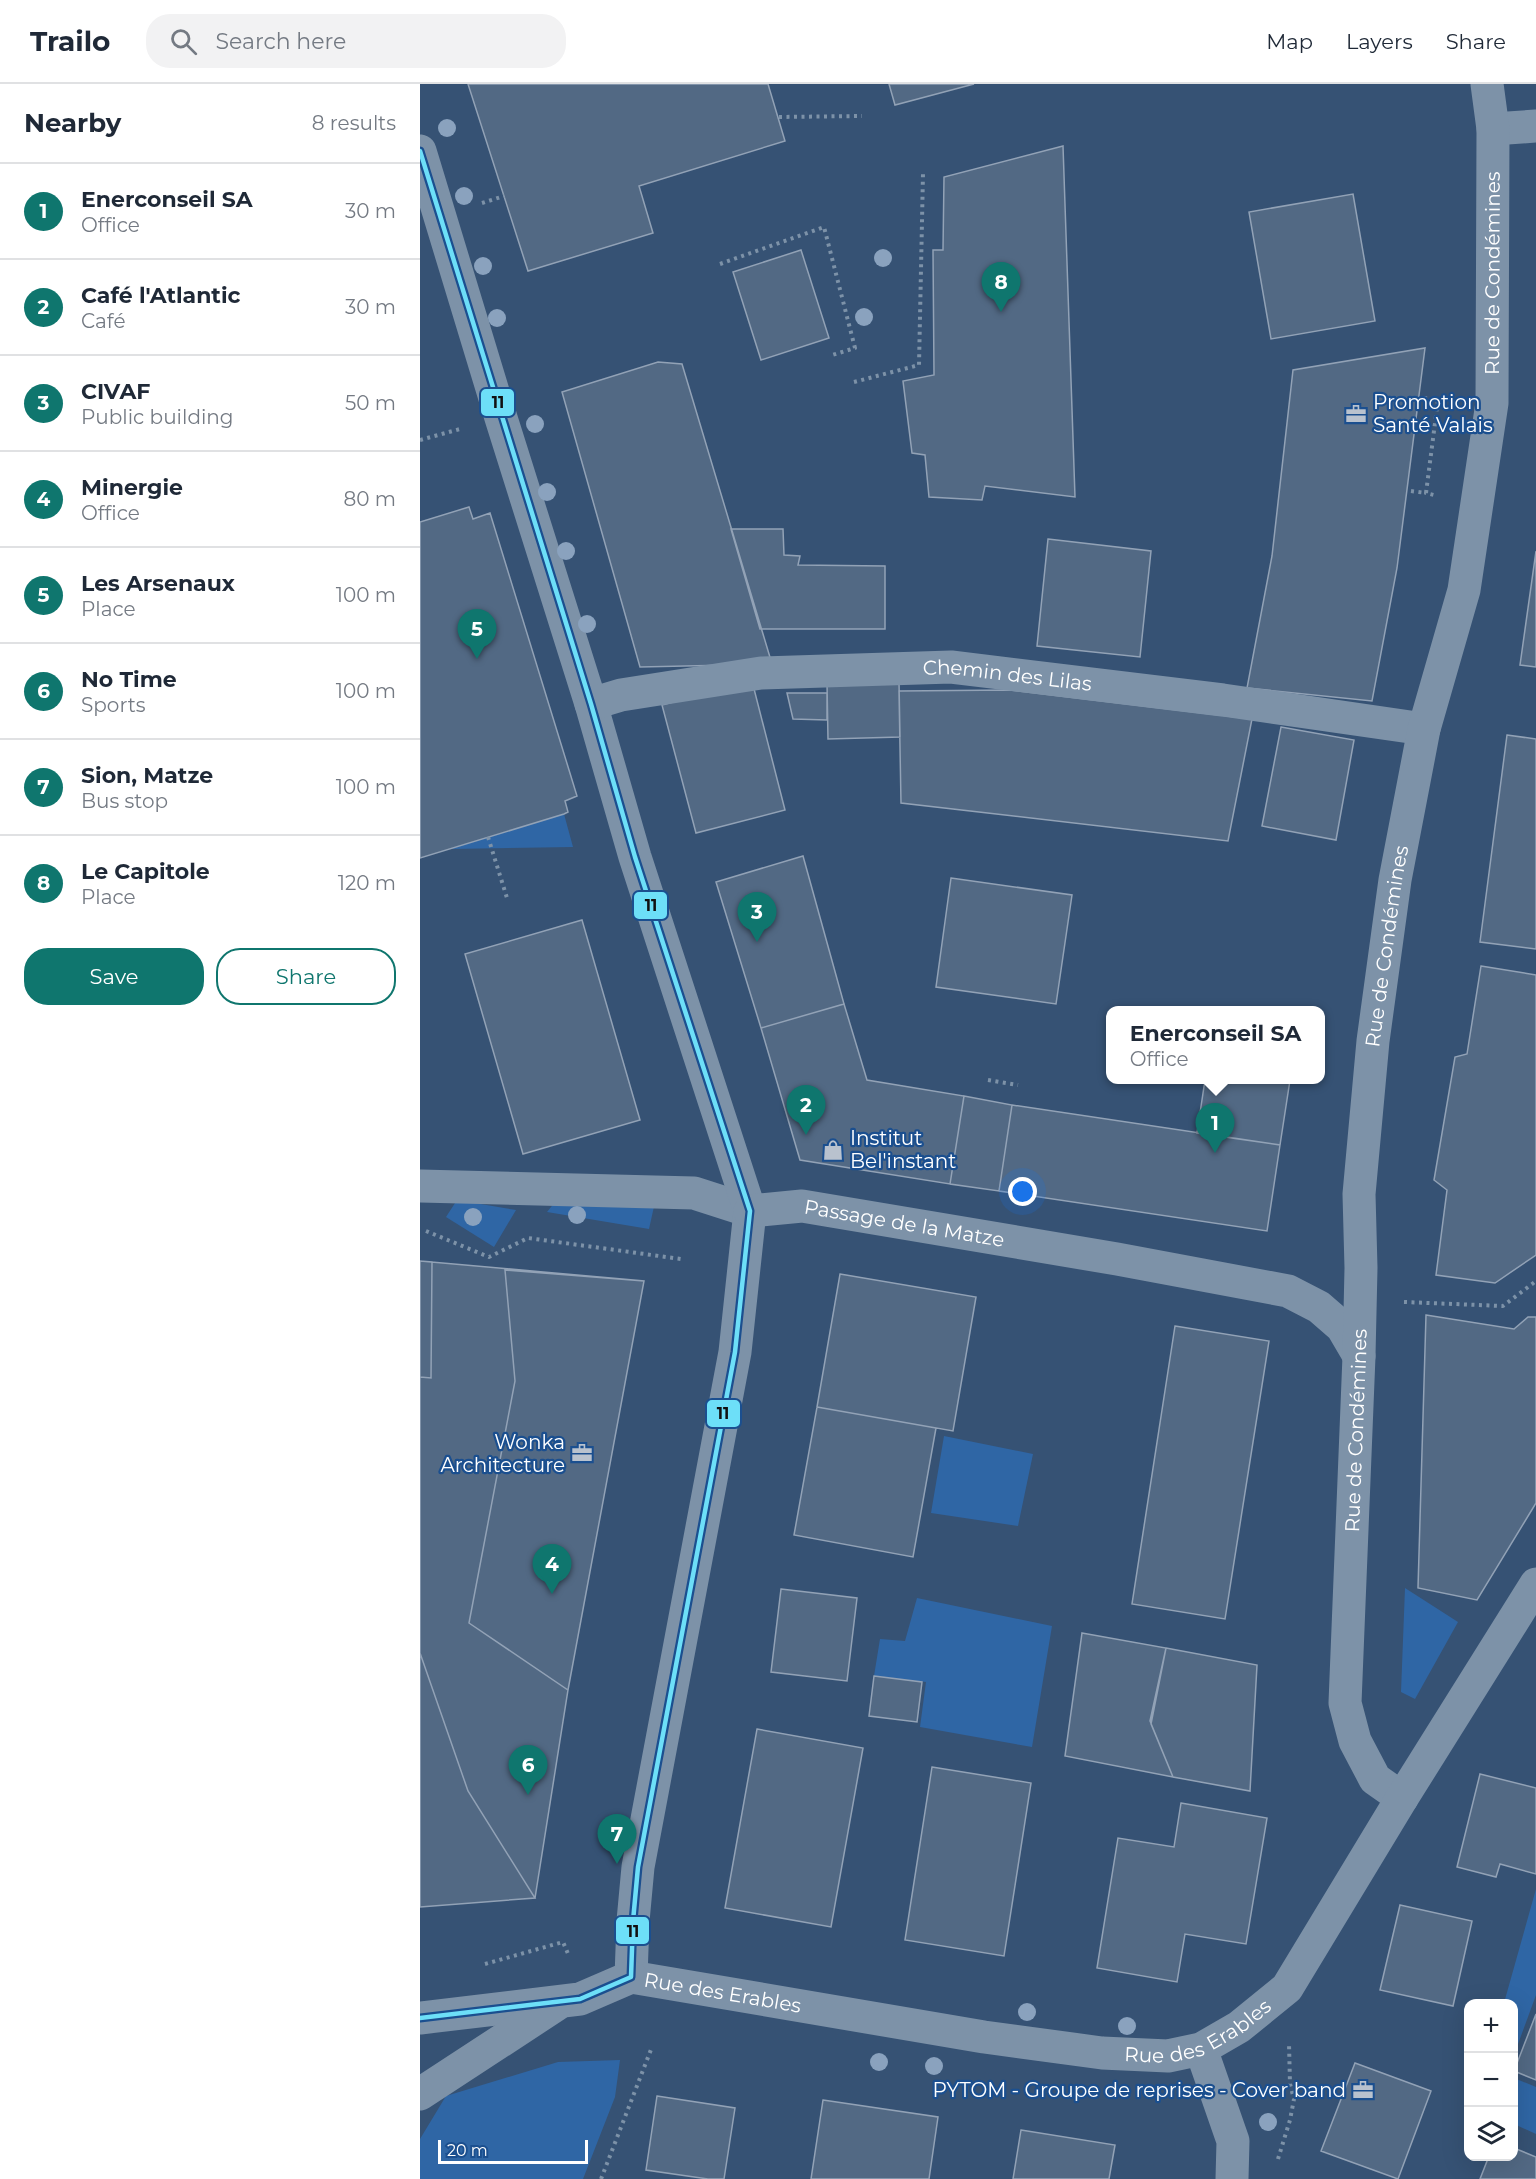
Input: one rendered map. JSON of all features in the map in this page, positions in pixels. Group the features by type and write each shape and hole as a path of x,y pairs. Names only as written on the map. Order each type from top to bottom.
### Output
{"street":[{"name":"Rue de Condémines","path":"1402,1798 1375,1779 1355,1741 1345,1702 1359,1356 1361,1268 1359,1194 1373,1041 1395,880 1424,729 1464,591 1492,403 1493,129 1487,84"},
{"path":"1493,129 1536,126"},
{"path":"420,151 591,704 635,857 750,1211 735,1352 638,1867 631,1977 580,1999 420,2018"},
{"name":"Chemin des Lilas","path":"591,704 621,695 761,673 951,668 1223,700 1424,729"},
{"name":"Passage de la Matze","path":"420,1186 694,1193 750,1211 802,1206 1116,1259 1288,1291 1319,1307 1342,1327 1359,1356"},
{"name":"Rue des Erables","path":"631,1977 984,2037 1102,2053 1168,2056 1201,2049 1239,2026 1287,1988 1536,1584"},
{"path":"420,2094 560,2002"},
{"path":"1201,2049 1233,2141 1232,2179"}],"path":[{"path":"779,117 862,116"},
{"path":"854,382 919,366 923,173"},
{"path":"478,204 504,196"},
{"path":"720,264 824,227 855,348 829,356"},
{"path":"1424,398 1438,400 1426,494"},
{"path":"420,440 464,428"},
{"path":"1411,491 1443,496"},
{"path":"488,837 507,898"},
{"path":"988,1080 1018,1085"},
{"path":"420,1228 489,1257 528,1238 681,1259"},
{"path":"1393,1301 1503,1306 1536,1281"},
{"path":"478,1966 563,1941 572,1962"},
{"path":"601,2179 652,2048"},
{"path":"1275,2167 1294,2099 1290,2084"}],"shaded area":[{"path":"564,814 573,847 450,849"},
{"path":"457,1200 516,1210 494,1247 446,1217"},
{"path":"555,1202 655,1202 649,1229 547,1212"},
{"path":"944,1436 1033,1454 1018,1526 931,1513"},
{"path":"1405,1588 1458,1622 1415,1699 1401,1692"},
{"path":"917,1598 1052,1626 1032,1747 920,1727 926,1682 874,1676 880,1639 905,1641"},
{"path":"1536,1889 1536,1995 1518,2044 1518,1999 1505,1999"},
{"path":"620,2060 615,2097 583,2179 420,2179 420,2139 446,2096 558,2062"},
{"path":"1518,2080 1536,2087 1536,2134 1518,2126"}],"building":[{"path":"468,84 768,84 785,141 639,186 653,233 528,271"},
{"path":"889,84 974,84 895,105"},
{"path":"1063,146 1075,497 985,486 982,500 929,497 925,455 912,453 903,381 934,375 933,250 943,250 944,177"},
{"path":"1353,194 1375,321 1271,339 1249,212"},
{"path":"801,250 829,338 761,360 733,272"},
{"path":"1425,348 1397,568 1372,701 1247,688 1272,556 1293,370"},
{"path":"658,362 682,364 772,664 640,667 562,392"},
{"path":"469,507 473,519 490,513 577,796 565,801 568,812 564,814 420,858 420,522"},
{"path":"731,529 783,529 784,555 800,556 798,565 885,566 885,629 760,629"},
{"path":"1048,539 1151,551 1140,657 1037,646"},
{"path":"1536,551 1536,667 1520,665"},
{"path":"752,681 785,810 696,833 662,705"},
{"path":"899,682 900,737 828,739 827,683"},
{"path":"1010,690 1252,719 1228,841 901,803 899,691"},
{"path":"787,693 827,693 827,720 793,719"},
{"path":"1281,727 1354,740 1336,840 1262,826"},
{"path":"1507,735 1536,739 1536,949 1480,942"},
{"path":"803,856 844,1004 761,1028 716,882"},
{"path":"951,878 1072,895 1056,1004 936,987"},
{"path":"582,920 640,1120 523,1154 465,954"},
{"path":"1481,966 1536,975 1536,1255 1495,1283 1436,1275 1447,1190 1434,1180 1455,1057 1467,1054"},
{"path":"844,1004 867,1080 964,1096 950,1184 800,1160 761,1028"},
{"path":"1204,1084 1289,1084 1280,1145 1197,1133"},
{"path":"964,1096 1012,1105 999,1191 950,1184"},
{"path":"1012,1105 1280,1145 1267,1231 999,1191"},
{"path":"420,1261 432,1262 431,1378 420,1377"},
{"path":"420,1261 644,1281 568,1690 535,1898 420,1907"},
{"path":"505,1270 644,1281 568,1690 469,1623 515,1381"},
{"path":"840,1274 976,1297 953,1431 817,1407"},
{"path":"1426,1315 1514,1329 1528,1317 1536,1317 1536,1503 1477,1600 1418,1588"},
{"path":"1175,1326 1269,1341 1225,1619 1132,1604"},
{"path":"817,1407 936,1428 913,1557 794,1535"},
{"path":"781,1589 857,1598 847,1681 771,1672"},
{"path":"1082,1633 1166,1648 1150,1721 1173,1777 1065,1756"},
{"path":"1166,1648 1257,1665 1250,1791 1173,1777 1151,1724"},
{"path":"420,1653 468,1791 535,1898 420,1907"},
{"path":"874,1676 922,1682 917,1722 869,1716"},
{"path":"757,1729 863,1748 831,1927 725,1908"},
{"path":"932,1767 1031,1783 1004,1956 905,1940"},
{"path":"1480,1774 1536,1788 1536,1874 1500,1864 1496,1877 1457,1867"},
{"path":"1181,1803 1267,1818 1246,1944 1185,1934 1177,1982 1097,1968 1118,1838 1174,1847"},
{"path":"1400,1905 1472,1921 1453,2006 1380,1990"},
{"path":"1536,2014 1536,2080 1518,2073 1518,2061"},
{"path":"1355,2063 1431,2091 1398,2179 1321,2151"},
{"path":"657,2096 735,2108 724,2179 708,2179 646,2170"},
{"path":"823,2100 938,2117 929,2179 811,2179"},
{"path":"1021,2130 1115,2145 1109,2179 1013,2179"},
{"path":"1518,2150 1536,2157 1536,2179 1480,2179 1487,2161 1518,2161"}],"transit line":[{"name":"11","path":"420,151 591,704 635,857 750,1211 735,1352 638,1867 631,1977 580,1999 420,2018"}],"place":[{"name":"Le Capitole","path":"1001,312"},
{"name":"Promotion Santé Valais","path":"1356,414"},
{"name":"Les Arsenaux","path":"477,659"},
{"name":"CIVAF","path":"757,942"},
{"name":"Café l'Atlantic","path":"806,1135"},
{"name":"Institut Bel'instant","path":"833,1150"},
{"name":"Enerconseil SA","path":"1215,1153"},
{"name":"Wonka Architecture","path":"582,1453"},
{"name":"Minergie","path":"552,1594"},
{"name":"No Time","path":"528,1795"},
{"name":"Sion, Matze","path":"617,1864"},
{"name":"PYTOM - Groupe de reprises - Cover band","path":"1363,2090"}]}
